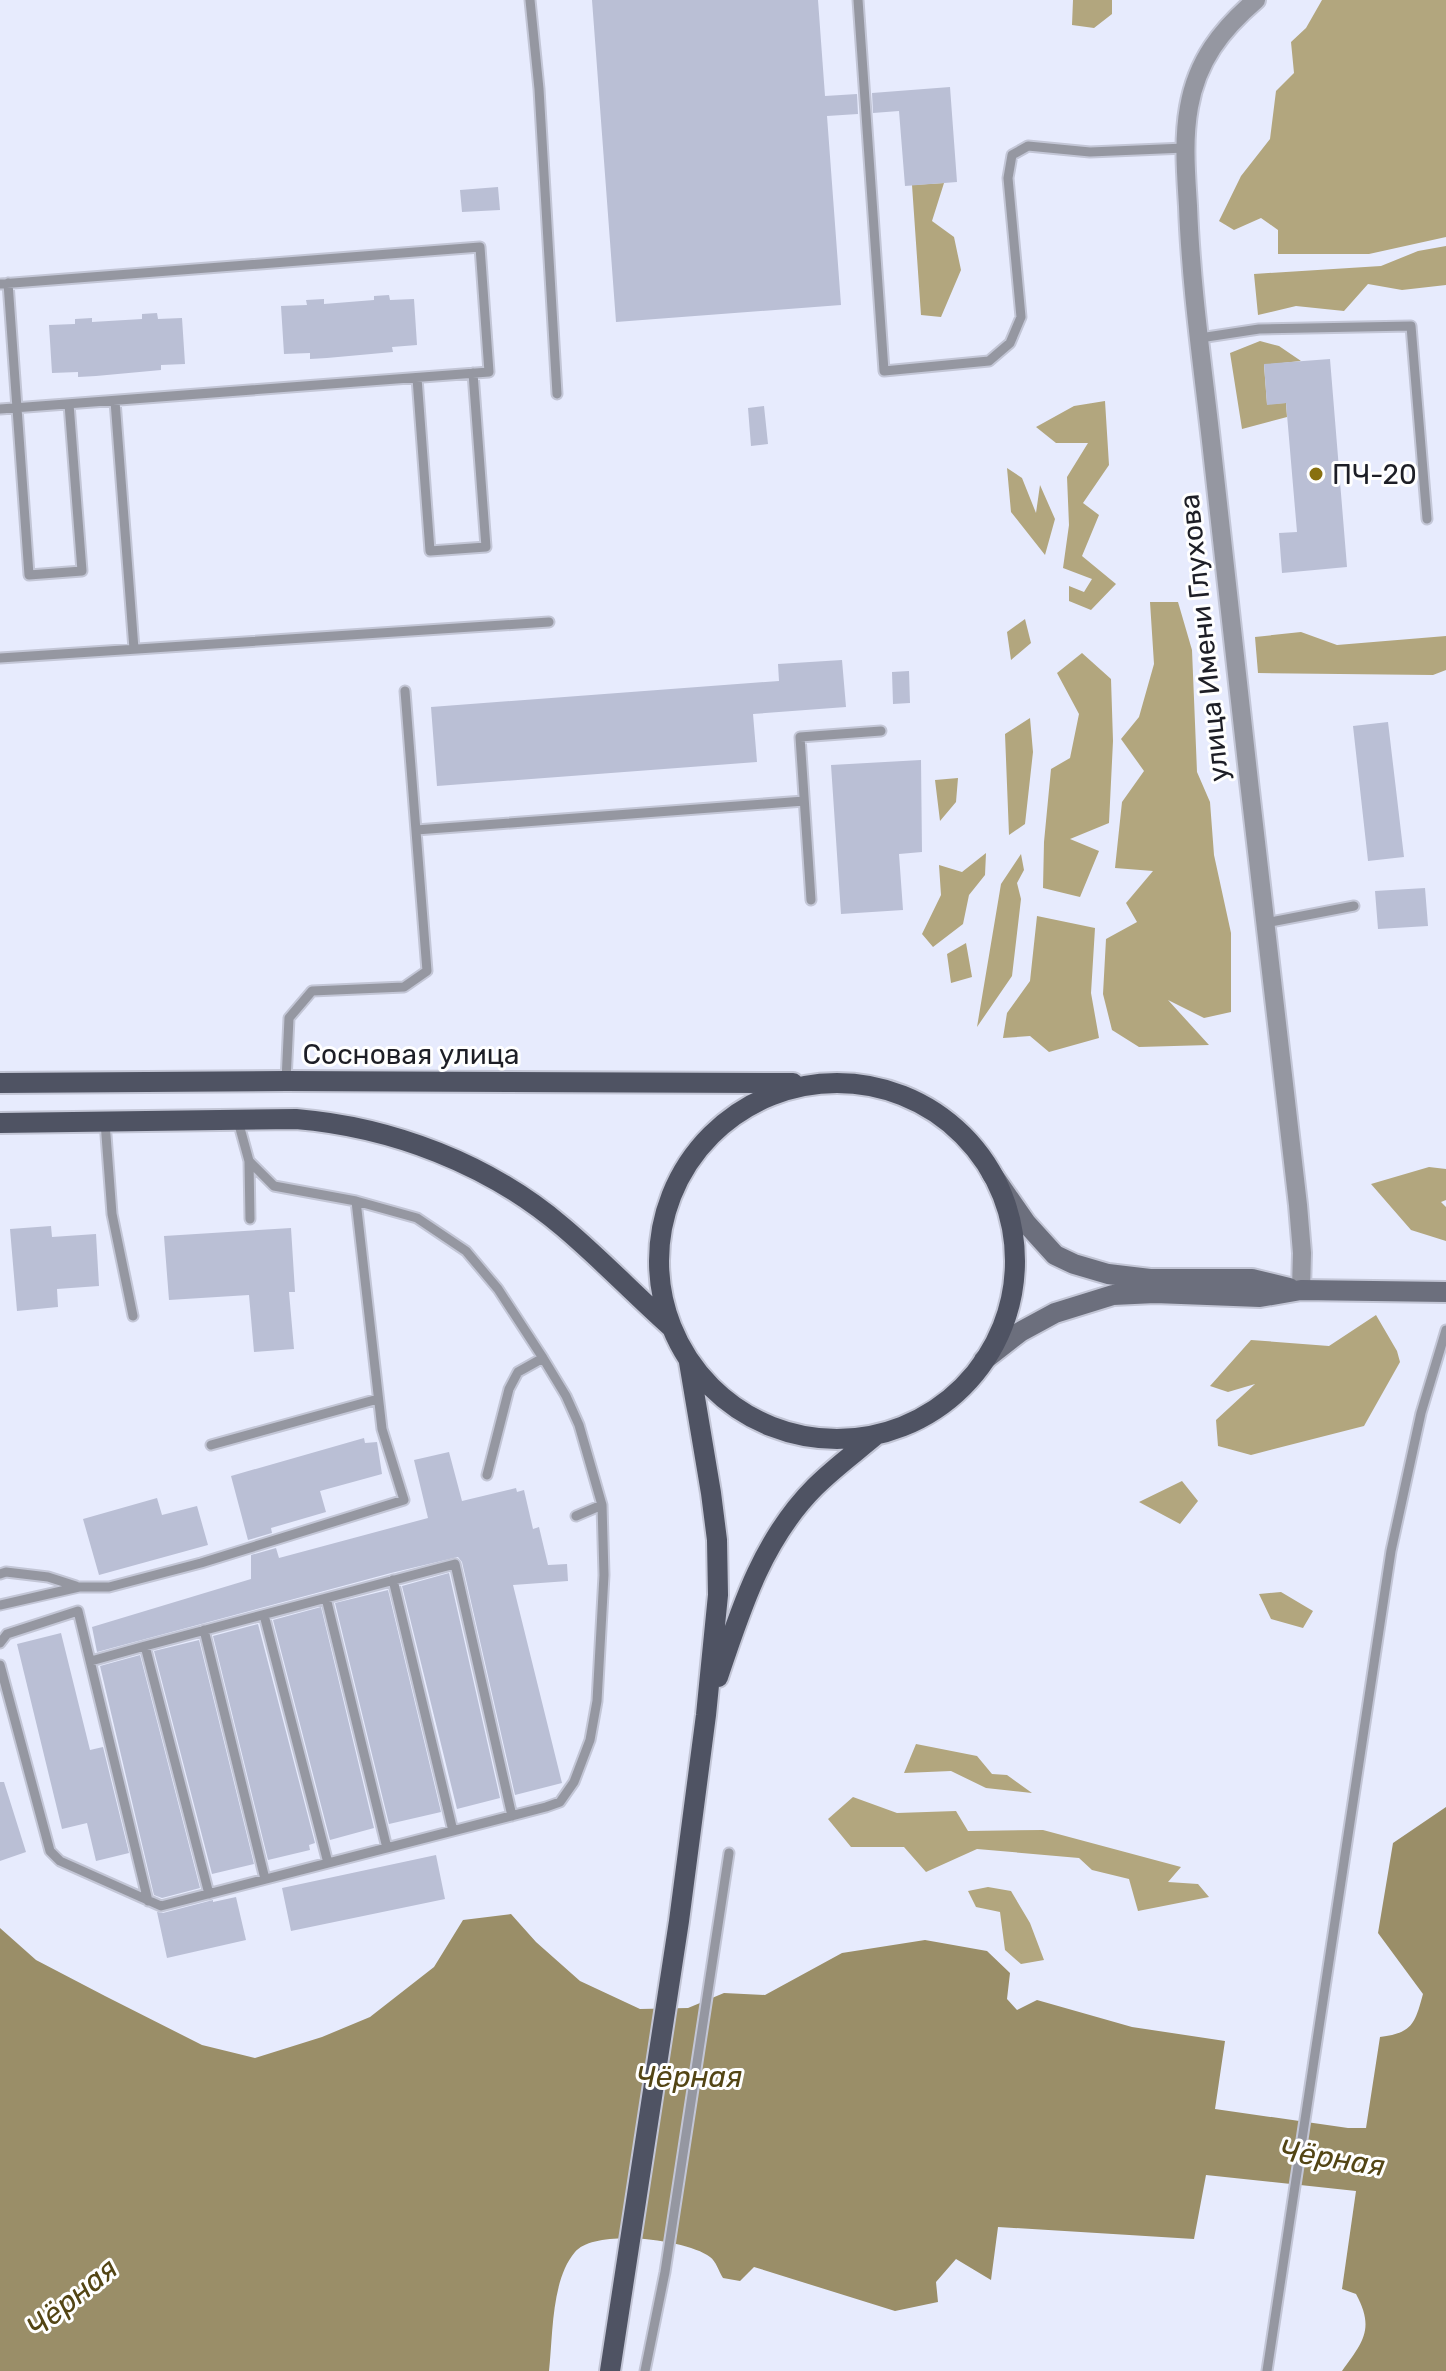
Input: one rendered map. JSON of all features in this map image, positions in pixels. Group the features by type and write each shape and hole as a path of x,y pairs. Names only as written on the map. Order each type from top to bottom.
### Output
{"main road":[{"name":"Сосновая улица","path":"0,1083 821,1083"},
{"path":"821,1083 872,1086 920,1103 942,1117 978,1153 992,1174 1012,1227 1014,1254 1013,1282 1003,1323 984,1360 968,1381 927,1415 903,1426 851,1439 796,1434 771,1426 724,1399 704,1380 672,1329 662,1297 659,1253 670,1198 685,1168 705,1141 748,1107 789,1089 821,1083"},
{"path":"0,1123 237,1118 334,1122 370,1130 412,1143 495,1180 562,1226 672,1329"},
{"path":"610,2371 679,1921 718,1595 717,1540 688,1358"},
{"path":"706,1715 749,1586 786,1521 815,1487 877,1434"}],"street":[{"name":"улица Имени Глухова","path":"1256,0 1222,34 1206,56 1195,82 1185,148 1189,242 1298,1205 1301,1290"},
{"path":"992,1174 1055,1255 1074,1264 1108,1274 1150,1279 1252,1279 1301,1290"},
{"path":"984,1360 1020,1332 1055,1313 1113,1295 1155,1293 1260,1297 1301,1290 1446,1292"}],"lane":[{"path":"530,0 539,89 557,394"},
{"path":"858,0 884,371 989,361 1010,343 1021,317 1008,178 1012,155 1028,146 1090,152 1185,148"},
{"path":"0,409 17,408 69,404 115,401 489,372 480,247 4,283 17,408 29,575 82,571 69,404"},
{"path":"1200,338 1259,329 1411,326 1427,519"},
{"path":"417,378 430,551 486,547 473,373"},
{"path":"115,401 134,649"},
{"path":"0,658 549,622"},
{"path":"286,1081 289,1018 312,991 404,987 427,971 405,691"},
{"path":"811,900 800,737 881,731"},
{"path":"416,830 804,801"},
{"path":"1265,923 1354,906"},
{"path":"237,1118 249,1161 250,1219"},
{"path":"105,1122 112,1214 133,1316"},
{"path":"0,1665 50,1851 60,1861 161,1906 560,1802 574,1782 590,1740 597,1701 604,1575 602,1505 579,1425 566,1396 498,1289 466,1251 417,1218 356,1201 274,1186 249,1161"},
{"path":"0,1605 79,1587 109,1587 201,1563 404,1500 382,1429 356,1201"},
{"path":"1267,2371 1391,1551 1421,1413 1446,1330"},
{"path":"487,1475 509,1389 518,1372 543,1358"},
{"path":"211,1445 378,1399"},
{"path":"576,1516 602,1505"},
{"path":"91,1661 455,1564 512,1816"},
{"path":"0,1574 48,1577 79,1587"},
{"path":"393,1580 453,1831"},
{"path":"326,1598 387,1848"},
{"path":"0,1643 7,1634 78,1611 148,1901"},
{"path":"264,1615 328,1863"},
{"path":"204,1630 265,1879"},
{"path":"145,1646 209,1894"},
{"path":"645,2371 665,2272 729,1853"}],"shaded area":[{"path":"1073,0 1112,0 1112,14 1094,28 1072,25"},
{"path":"1322,0 1446,0 1446,237 1369,254 1278,254 1278,230 1261,218 1234,230 1219,221 1241,176 1270,139 1276,91 1294,73 1291,42 1306,28"},
{"path":"944,183 932,221 954,237 961,270 941,317 921,315 912,185"},
{"path":"1446,246 1446,285 1402,290 1368,284 1344,311 1296,306 1258,315 1254,274 1381,266 1418,251"},
{"path":"1260,341 1279,346 1301,361 1264,365 1267,404 1286,403 1287,417 1242,429 1230,353"},
{"path":"1105,401 1109,465 1083,503 1099,515 1082,556 1116,584 1091,610 1069,601 1069,586 1084,592 1092,579 1063,568 1069,525 1067,477 1088,443 1056,443 1036,427 1074,406"},
{"path":"1007,468 1022,478 1036,513 1040,485 1055,519 1045,555 1011,512"},
{"path":"1150,602 1178,602 1192,650 1197,772 1210,802 1214,855 1231,933 1231,1012 1204,1018 1168,1000 1209,1045 1139,1047 1112,1030 1103,994 1106,939 1137,922 1126,903 1153,871 1115,868 1122,802 1144,771 1121,739 1139,717 1154,664"},
{"path":"1025,619 1031,643 1011,660 1007,632"},
{"path":"1301,632 1337,645 1446,636 1446,670 1433,675 1258,673 1255,637"},
{"path":"1082,653 1111,679 1113,741 1109,823 1070,839 1099,851 1080,897 1043,888 1051,769 1070,758 1079,714 1057,673"},
{"path":"1030,718 1033,752 1025,824 1009,835 1005,734"},
{"path":"958,778 956,802 940,821 935,780"},
{"path":"986,853 985,875 969,895 963,924 933,947 922,934 941,895 939,865 962,872"},
{"path":"1021,854 1024,870 1017,883 1021,899 1012,976 977,1027 1001,884"},
{"path":"1037,916 1095,928 1091,993 1099,1038 1049,1052 1030,1036 1003,1038 1007,1013 1030,981"},
{"path":"966,943 972,977 951,983 947,954"},
{"path":"1429,1167 1446,1169 1446,1200 1441,1202 1446,1207 1446,1241 1411,1230 1371,1184"},
{"path":"1376,1315 1400,1362 1364,1426 1251,1455 1218,1446 1216,1420 1255,1384 1228,1392 1210,1386 1251,1340 1329,1346"},
{"path":"1182,1481 1198,1501 1180,1524 1139,1502"},
{"path":"1281,1592 1313,1611 1303,1628 1271,1619 1259,1594"},
{"path":"916,1744 977,1756 992,1774 1007,1775 1032,1793 986,1788 951,1771 904,1773"},
{"path":"853,1797 897,1813 956,1811 968,1831 1043,1830 1181,1867 1168,1882 1198,1884 1209,1897 1138,1911 1129,1879 1092,1870 1079,1858 977,1849 926,1872 904,1847 851,1847 828,1819"},
{"path":"988,1887 1011,1891 1030,1923 1044,1960 1021,1964 1005,1950 1000,1912 976,1907 968,1891"}],"water":[{"name":"Чёрная","path":"1446,1807 1446,2371 1342,2371 1361,2343 1365,2326 1362,2306 1356,2294 1342,2289 1356,2191 1206,2175 1194,2239 998,2227 991,2280 956,2259 936,2282 938,2302 895,2311 754,2267 740,2281 723,2278 710,2257 682,2245 641,2239 601,2240 575,2252 561,2277 554,2309 549,2371 0,2371 0,1928 36,1960 105,1996 202,2045 255,2058 322,2037 370,2017 434,1967 463,1920 511,1914 536,1942 580,1981 640,2009 688,2008 724,1993 765,1995 842,1953 925,1940 987,1951 1010,1973 1007,1999 1017,2010 1037,2000 1132,2027 1225,2041 1215,2109 1366,2128 1380,2037 1400,2033 1411,2025 1423,1994 1378,1933 1393,1843"}],"building":[{"path":"592,0 818,0 825,96 857,94 858,114 827,116 841,305 616,322"},
{"path":"950,87 957,182 905,186 899,111 873,113 872,93"},
{"path":"498,187 500,210 462,212 460,190"},
{"path":"389,295 390,300 414,299 417,345 392,347 393,352 327,358 310,359 310,353 284,354 281,306 307,305 306,300 324,299 324,304 374,300 374,296"},
{"path":"157,313 158,319 182,318 185,364 161,365 161,370 96,376 78,377 78,372 52,373 49,325 75,324 75,319 92,318 92,322 142,319 142,314"},
{"name":"ПЧ-20","path":"1330,359 1347,567 1282,573 1279,533 1297,532 1286,403 1267,405 1264,364"},
{"path":"764,406 768,444 751,446 748,408"},
{"path":"842,660 846,707 753,714 757,762 437,786 431,707 779,681 778,664"},
{"path":"909,671 910,703 893,704 892,672"},
{"path":"1388,722 1404,857 1368,861 1353,726"},
{"path":"921,760 922,852 899,854 903,910 841,914 831,765"},
{"path":"1425,888 1428,926 1378,929 1375,891"},
{"path":"51,1226 52,1237 96,1234 99,1286 57,1289 58,1307 17,1311 10,1229"},
{"path":"291,1228 295,1292 289,1292 294,1349 254,1352 249,1295 169,1300 164,1236"},
{"path":"364,1438 365,1443 377,1442 382,1474 320,1491 326,1512 271,1528 272,1533 248,1540 231,1476"},
{"path":"449,1452 462,1501 516,1488 517,1492 524,1490 533,1529 539,1527 548,1565 567,1564 568,1581 513,1585 562,1783 515,1795 462,1562 458,1557 97,1652 92,1627 251,1579 251,1555 276,1548 279,1558 428,1518 414,1460"},
{"path":"157,1498 162,1515 197,1506 208,1545 99,1575 83,1519"},
{"path":"449,1573 500,1798 457,1809 402,1586"},
{"path":"388,1590 441,1812 389,1824 335,1603"},
{"path":"321,1607 374,1828 330,1840 273,1620"},
{"path":"258,1624 315,1843 309,1845 310,1850 268,1860 213,1636"},
{"path":"61,1633 90,1750 103,1747 129,1853 96,1861 87,1823 62,1829 17,1644"},
{"path":"199,1640 254,1864 212,1874 154,1651"},
{"path":"140,1655 200,1888 162,1898 154,1895 100,1666"},
{"path":"0,1782 4,1782 26,1852 0,1861"},
{"path":"436,1855 445,1899 291,1931 282,1888"},
{"path":"236,1897 246,1940 167,1958 157,1912"}],"place":[{"name":"ПЧ-20","path":"1316,474"}]}
